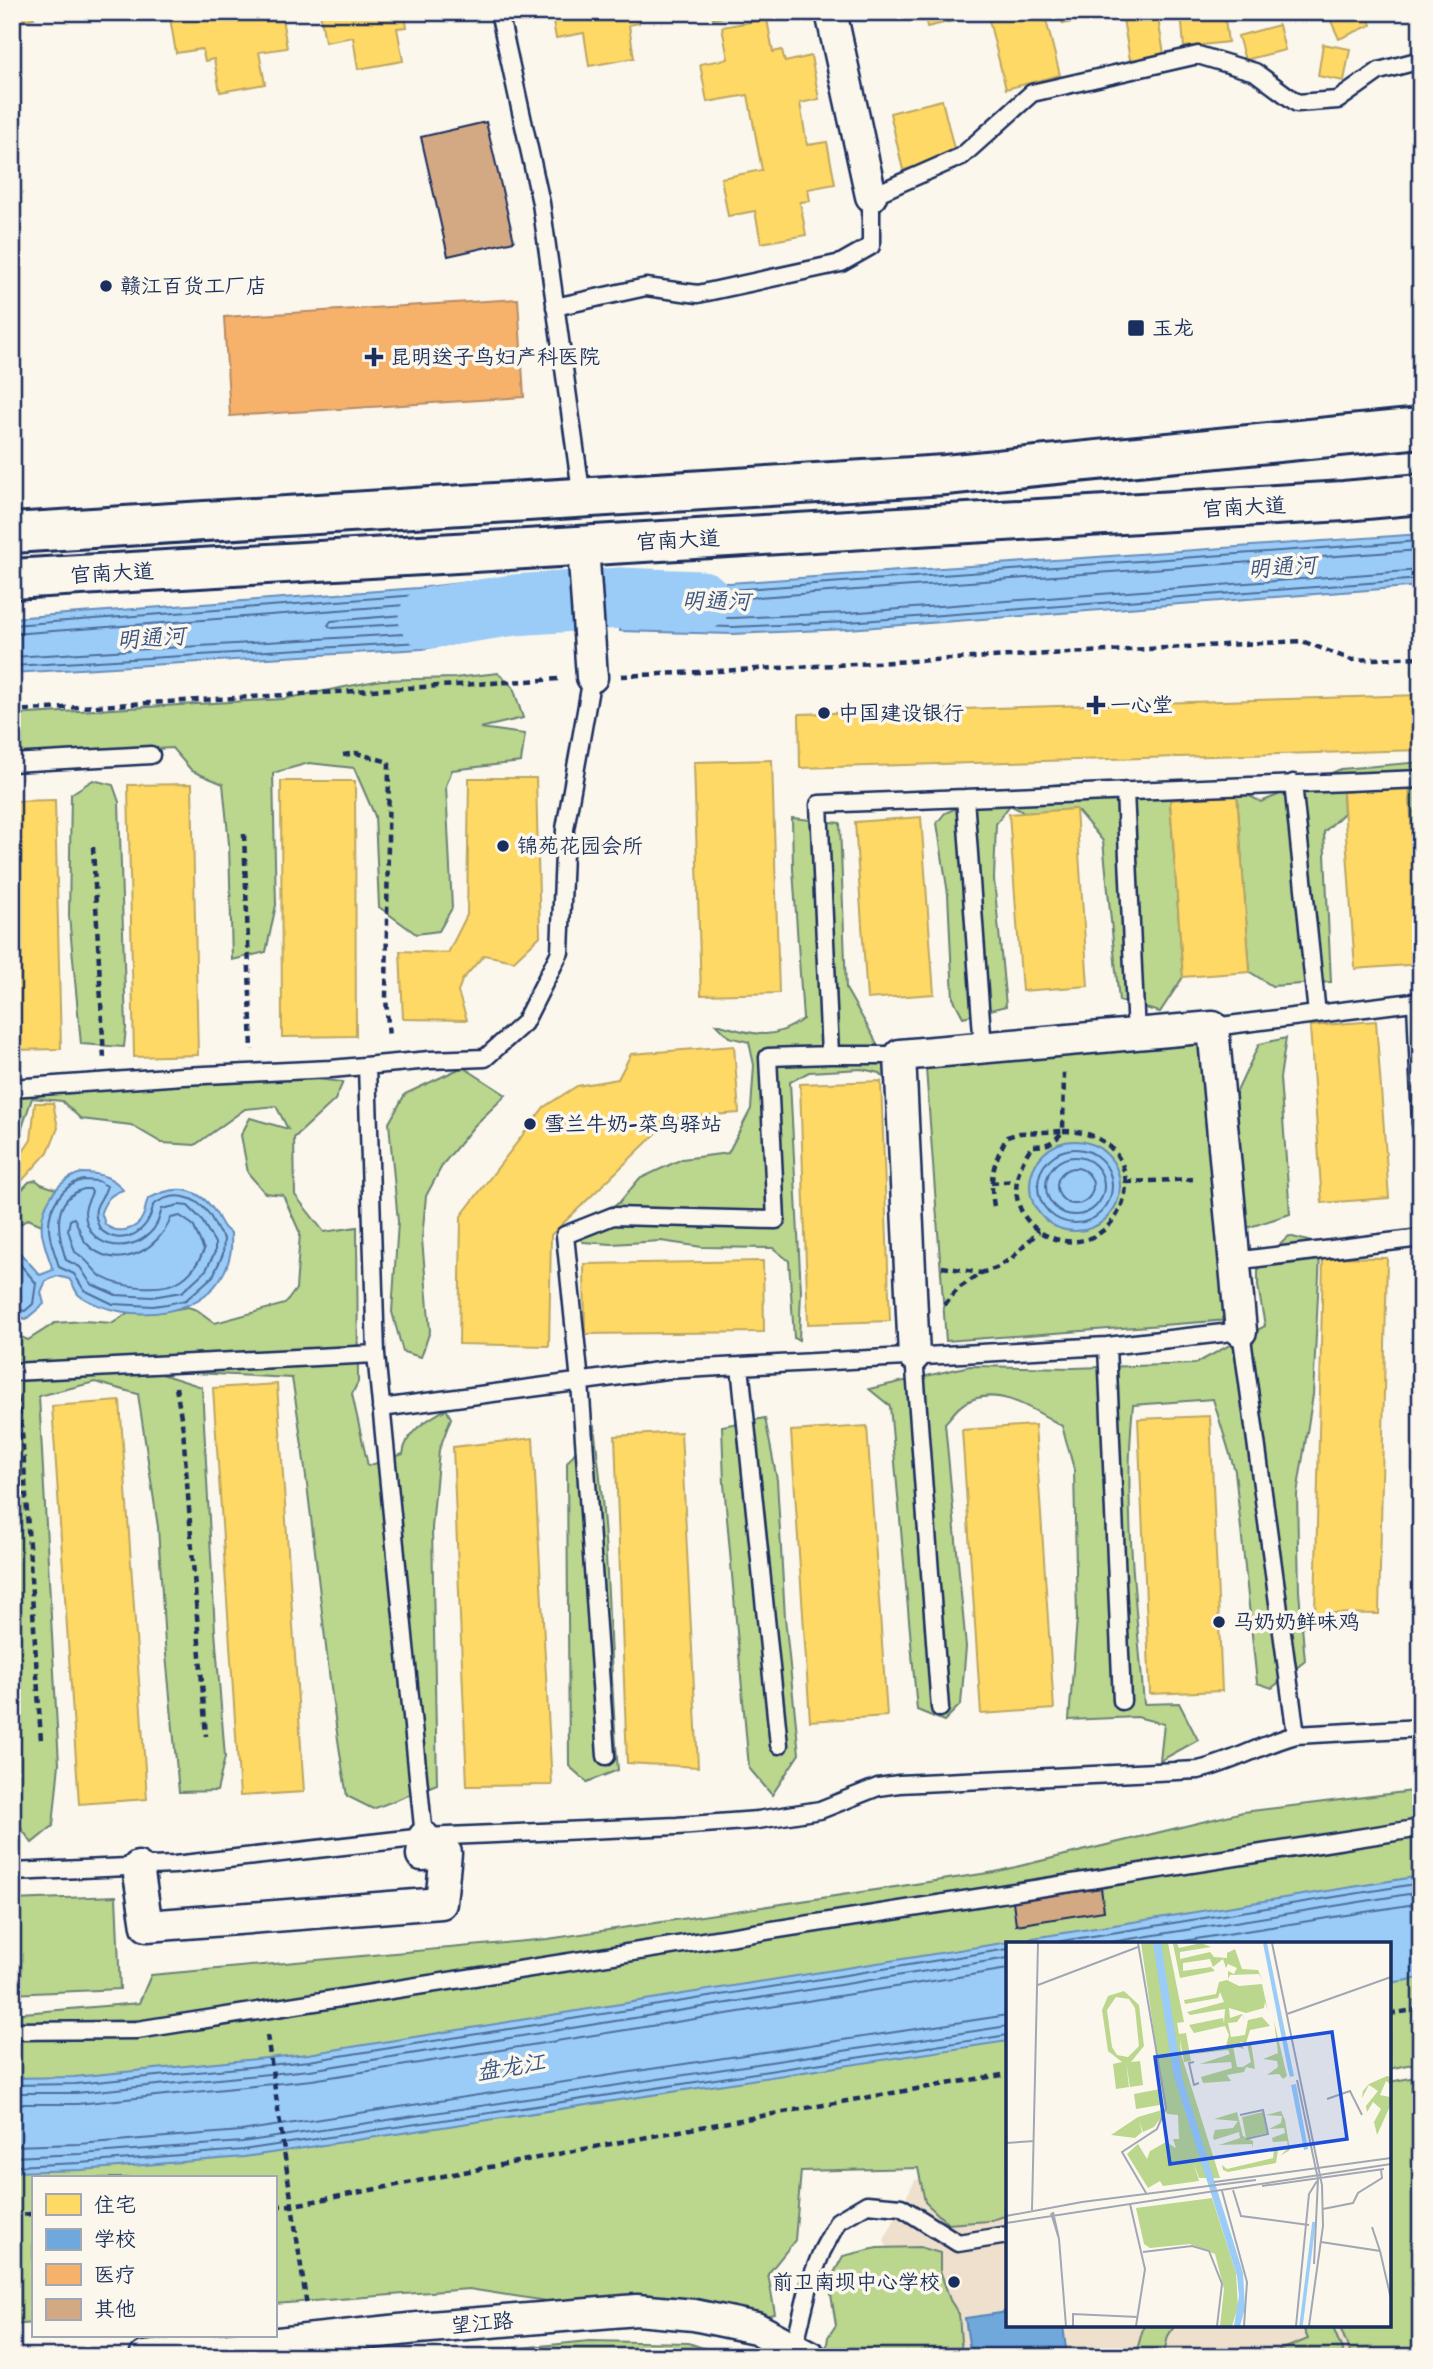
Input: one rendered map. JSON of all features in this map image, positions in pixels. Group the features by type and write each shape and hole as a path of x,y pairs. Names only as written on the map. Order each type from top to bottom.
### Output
{"main road":[{"path":"12,533 945,475 1421,428"},
{"name":"官南大道","path":"12,579 1344,501 1421,494"}],"street":[{"path":"831,12 871,196"},
{"path":"583,546 592,677"},
{"path":"914,1356 900,1055 1213,1027 1241,1331"},
{"path":"138,1867 148,1926 441,1903 446,1853 422,1855 424,1837"},
{"name":"望江路","path":"145,2357 637,2310 694,2315 756,2328 803,2353"}],"lane":[{"path":"499,12 541,203 582,498"},
{"path":"555,307 646,287 698,294 841,262 870,246 871,196 962,156 1032,93 1198,55 1255,72 1297,103 1338,100 1379,71 1421,60"},
{"path":"12,1088 485,1058 524,1023 560,952 565,829 592,677"},
{"path":"12,763 151,755"},
{"path":"830,1055 819,804 1421,779"},
{"path":"1293,783 1317,1014"},
{"path":"1125,791 1136,1035"},
{"path":"965,798 983,1048"},
{"path":"1213,1027 1418,1002 1421,1124"},
{"path":"606,1756 580,1382 565,1235 613,1216 776,1220 768,1057 900,1055"},
{"path":"367,1066 376,1354 424,1837"},
{"path":"1234,1261 1421,1238"},
{"path":"382,1408 666,1370 1107,1346 1241,1331 1296,1735"},
{"path":"1107,1346 1122,1701"},
{"path":"13,1372 376,1354"},
{"path":"914,1356 940,1708"},
{"path":"740,1366 779,1745"},
{"path":"12,1872 174,1865 424,1837 758,1820 820,1810 878,1787 899,1784 1198,1770 1218,1766 1276,1740 1296,1735 1421,1728"},
{"path":"12,2031 137,2030 1421,1828"},
{"path":"803,2353 810,2282 822,2250 838,2221 867,2204 901,2207 958,2243 1006,2235"}],"path":[{"path":"12,711 592,677 1303,641 1352,660 1421,657"},
{"path":"344,755 356,753 388,762 386,998 391,1063"},
{"path":"244,834 250,1024"},
{"path":"93,847 104,1081"},
{"path":"1032,1146 1056,1142 1063,1131 1065,1041"},
{"path":"994,1206 990,1183 996,1158 1007,1137 1029,1133 1063,1131 1080,1131 1097,1137 1111,1147 1121,1163 1126,1182 1124,1202 1115,1219 1101,1233 1084,1241 1065,1242 1039,1231 1020,1211 1015,1194 1015,1181 1022,1160 1032,1146 1029,1133"},
{"path":"1126,1182 1198,1178"},
{"path":"991,1183 1015,1181"},
{"path":"940,1309 959,1288 981,1273 1012,1258 1039,1231"},
{"path":"172,1366 183,1429 206,1736"},
{"path":"13,1372 22,1431 41,1741"},
{"path":"1391,2014 1421,2009"},
{"path":"263,2010 312,2339"},
{"path":"276,2206 294,2205 554,2154 1006,2074"},
{"path":"12,2215 32,2214"}],"shaded area":[{"name":"前卫南坝中心学校","path":"1006,2160 1006,2327 1340,2327 1352,2357 930,2357 884,2240 915,2180"}],"green space":[{"path":"498,673 513,687 523,718 480,728 525,734 521,762 452,770 446,786 452,908 439,931 416,934 379,907 375,816 354,768 309,763 273,773 276,905 266,952 232,960 229,844 223,784 192,771 172,748 12,758 12,715 283,699 381,680 454,678"},
{"path":"1421,762 1421,896 1416,885 1409,787 1343,792 1344,813 1324,832 1331,982 1272,986 1250,972 1237,795 1170,801 1183,977 1160,1012 1119,1001 1103,841 1076,809 1025,813 1010,805 996,824 994,879 1006,1006 963,1017 953,998 948,894 937,823 945,813 998,790 1060,784 1111,795 1238,790 1261,802 1341,769"},
{"path":"93,780 113,785 119,802 126,1028 124,1047 81,1044 69,916 71,794"},
{"path":"792,818 840,823 846,989 873,1036 889,1071 891,1085 879,1073 862,1069 809,1072 790,1082 801,1291 799,1340 794,1338 789,1261 773,1248 702,1247 661,1241 612,1244 583,1242 572,1225 619,1203 639,1179 682,1159 728,1153 751,1109 754,1065 749,1042 729,1037 716,1024 750,1033 771,1034 803,1019"},
{"path":"1209,1034 1229,1320 946,1341 925,1055"},
{"path":"1286,1038 1280,1078 1290,1214 1247,1228 1237,1194 1232,1102 1259,1044"},
{"path":"463,1067 506,1095 474,1126 443,1164 426,1196 422,1239 430,1331 421,1357 403,1352 392,1312 398,1222 389,1123 405,1094"},
{"path":"307,1078 343,1082 335,1100 294,1138 295,1195 324,1232 357,1227 358,1382 352,1394 368,1466 403,1454 413,1433 439,1413 446,1409 451,1418 439,1450 432,1528 437,1784 373,1809 347,1796 292,1378 152,1371 202,1387 215,1631 225,1757 217,1791 179,1792 165,1644 158,1527 138,1394 95,1382 39,1396 59,1764 53,1826 32,1843 18,1824 12,1804 12,1713 15,1680 12,1648 12,1333 28,1340 55,1323 113,1323 129,1312 153,1313 188,1307 215,1323 285,1304 296,1289 300,1233 283,1195 265,1193 248,1173 241,1135 250,1118 288,1129 276,1106 245,1109 195,1145 162,1143 131,1125 81,1119 62,1101 32,1098 20,1134 12,1139 12,1079 76,1088 126,1089 181,1082"},
{"path":"36,1180 56,1189 46,1207 42,1225 28,1219 12,1230 12,1200 29,1182"},
{"path":"1289,1236 1349,1252 1370,1251 1353,1256 1320,1254 1313,1395 1297,1494 1299,1591 1305,1661 1272,1688 1257,1683 1235,1471 1213,1399 1133,1405 1130,1517 1144,1704 1179,1703 1198,1740 1160,1761 1164,1724 1137,1717 1069,1720 1077,1619 1074,1469 1062,1426 1015,1401 990,1396 962,1405 945,1423 966,1647 961,1704 944,1721 917,1710 890,1406 869,1389 970,1366 1073,1368 1195,1364 1265,1326 1258,1286 1258,1265"},
{"path":"765,1418 777,1480 785,1617 799,1754 772,1795 749,1768 724,1484 722,1426"},
{"path":"594,1427 603,1513 618,1770 587,1782 569,1766 567,1463"},
{"path":"1421,1790 1421,2062 1391,2069 1391,1942 1006,1942 1006,2216 989,2221 948,2224 925,2202 918,2168 801,2171 795,2240 768,2274 775,2314 705,2326 469,2289 276,2304 276,2176 32,2176 32,2323 12,2325 12,2014 139,2003 151,1975 548,1939 995,1872 1243,1812"},
{"path":"116,1896 120,1989 12,1994 12,1900"},
{"path":"1421,2076 1421,2357 1352,2357 1340,2327 1391,2327 1391,2082"},
{"path":"920,2247 940,2253 940,2270 950,2300 959,2314 962,2357 825,2357 828,2337 836,2325 829,2282 843,2256 877,2248"},
{"path":"1143,2327 1174,2327 1168,2336 1163,2357 1135,2357"},
{"path":"1303,2327 1333,2327 1345,2357 1263,2357 1308,2339"},
{"path":"589,2341 689,2343 728,2357 430,2357"}],"water":[{"path":"1421,534 1421,586 848,629 732,634 620,631 618,574 729,583"},
{"path":"511,577 514,634 422,649 12,673 12,618 418,588"},
{"path":"1075,1141 1100,1149 1112,1161 1120,1186 1112,1211 1100,1223 1075,1231 1050,1223 1038,1211 1030,1186 1038,1161 1050,1149"},
{"path":"82,1173 105,1177 123,1190 109,1198 101,1212 105,1224 115,1230 126,1230 136,1225 143,1216 148,1199 158,1194 185,1190 201,1197 231,1233 231,1252 222,1277 208,1293 189,1304 167,1311 144,1313 99,1306 78,1295 69,1279 57,1276 46,1281 41,1292 44,1304 26,1319 12,1314 12,1256 20,1253 40,1275 53,1270 42,1233 43,1214 58,1188 73,1176"},
{"path":"1421,1876 1421,1978 1391,1983 1391,1942 1008,1942"},
{"name":"盘龙江","path":"1006,1942 1006,2041 244,2157 81,2170 12,2172 12,2078 74,2077 308,2054"}],"building: 住宅":[{"path":"12,12 32,12 34,18 12,22"},
{"path":"169,12 239,12 239,16 281,12 287,48 259,52 265,84 220,92 214,59 205,61 202,49 176,53"},
{"path":"320,12 421,12 405,15 407,27 397,28 403,61 358,69 353,37 325,42"},
{"path":"551,12 636,12 639,23 629,25 634,58 589,66 584,33 556,38"},
{"path":"712,12 751,12 713,19"},
{"path":"924,12 952,12 953,21 927,27"},
{"path":"987,12 1044,12 1060,75 1006,89"},
{"path":"1060,12 1111,12 1063,24"},
{"path":"1181,12 1224,12 1228,42 1184,47"},
{"path":"1327,12 1366,12 1371,25 1339,39"},
{"path":"1157,13 1164,54 1130,60 1123,19"},
{"path":"767,19 773,52 782,50 785,62 811,56 819,99 800,103 807,145 827,142 835,184 808,189 810,201 800,202 806,235 761,243 755,211 728,216 721,178 762,170 748,95 707,102 700,64 728,59 722,27"},
{"path":"1279,25 1285,50 1245,60 1238,36"},
{"path":"1323,44 1350,49 1344,81 1318,76"},
{"path":"942,100 956,157 903,170 890,113"},
{"path":"12,349 20,397 12,398"},
{"path":"1421,695 1421,750 800,768 799,714"},
{"path":"772,760 779,993 701,995 694,762"},
{"name":"锦苑花园会所","path":"469,778 536,778 540,936 514,961 484,955 462,980 458,992 467,1020 403,1019 400,951 448,953 467,915"},
{"path":"281,781 355,781 356,1036 282,1037"},
{"path":"192,784 198,1055 134,1057 128,785"},
{"path":"1409,787 1421,964 1355,969 1343,792"},
{"path":"1237,795 1250,972 1183,977 1170,800"},
{"path":"55,800 61,1049 12,1050 12,801"},
{"path":"1076,809 1088,986 1022,991 1009,814"},
{"path":"921,817 934,994 867,999 855,822"},
{"path":"1376,1021 1389,1198 1322,1203 1310,1026"},
{"path":"734,1046 739,1113 672,1118 551,1235 549,1346 459,1344 461,1216 544,1107 577,1086 618,1079 631,1054"},
{"path":"881,1081 890,1321 808,1324 800,1084"},
{"path":"35,1103 53,1103 58,1128 48,1152 12,1192 12,1168 31,1140"},
{"path":"1323,1257 1387,1258 1379,1614 1315,1613"},
{"path":"763,1261 764,1332 585,1334 584,1264"},
{"path":"277,1384 304,1792 240,1796 213,1388"},
{"path":"120,1401 147,1799 79,1804 52,1406"},
{"path":"1210,1416 1222,1691 1150,1694 1138,1419"},
{"path":"1035,1425 1054,1709 981,1714 962,1430"},
{"path":"867,1426 887,1716 810,1721 791,1431"},
{"path":"681,1432 698,1767 627,1763 615,1436"},
{"path":"533,1438 552,1785 467,1786 453,1447"}],"building: 学校":[{"path":"1006,2312 1006,2327 1063,2327 1067,2357 971,2357 965,2318"}],"building: 医疗":[{"name":"昆明送子鸟妇产科医院","path":"518,299 524,397 230,416 224,317"}],"building: 其他":[{"path":"486,122 514,241 448,256 421,137"},
{"path":"1101,1888 1104,1911 1016,1925 1013,1901"}],"waterway":[{"name":"明通河","path":"429,618 514,605 620,598 701,601"}],"place":[{"name":"赣江百货工厂店","path":"106,286"},
{"name":"玉龙","path":"1136,328"},
{"name":"昆明送子鸟妇产科医院","path":"374,357"},
{"name":"一心堂","path":"1096,705"},
{"name":"中国建设银行","path":"824,713"},
{"name":"锦苑花园会所","path":"503,846"},
{"name":"雪兰牛奶-菜鸟驿站","path":"530,1124"},
{"name":"马奶奶鲜味鸡","path":"1219,1622"},
{"name":"前卫南坝中心学校","path":"954,2282"}]}
